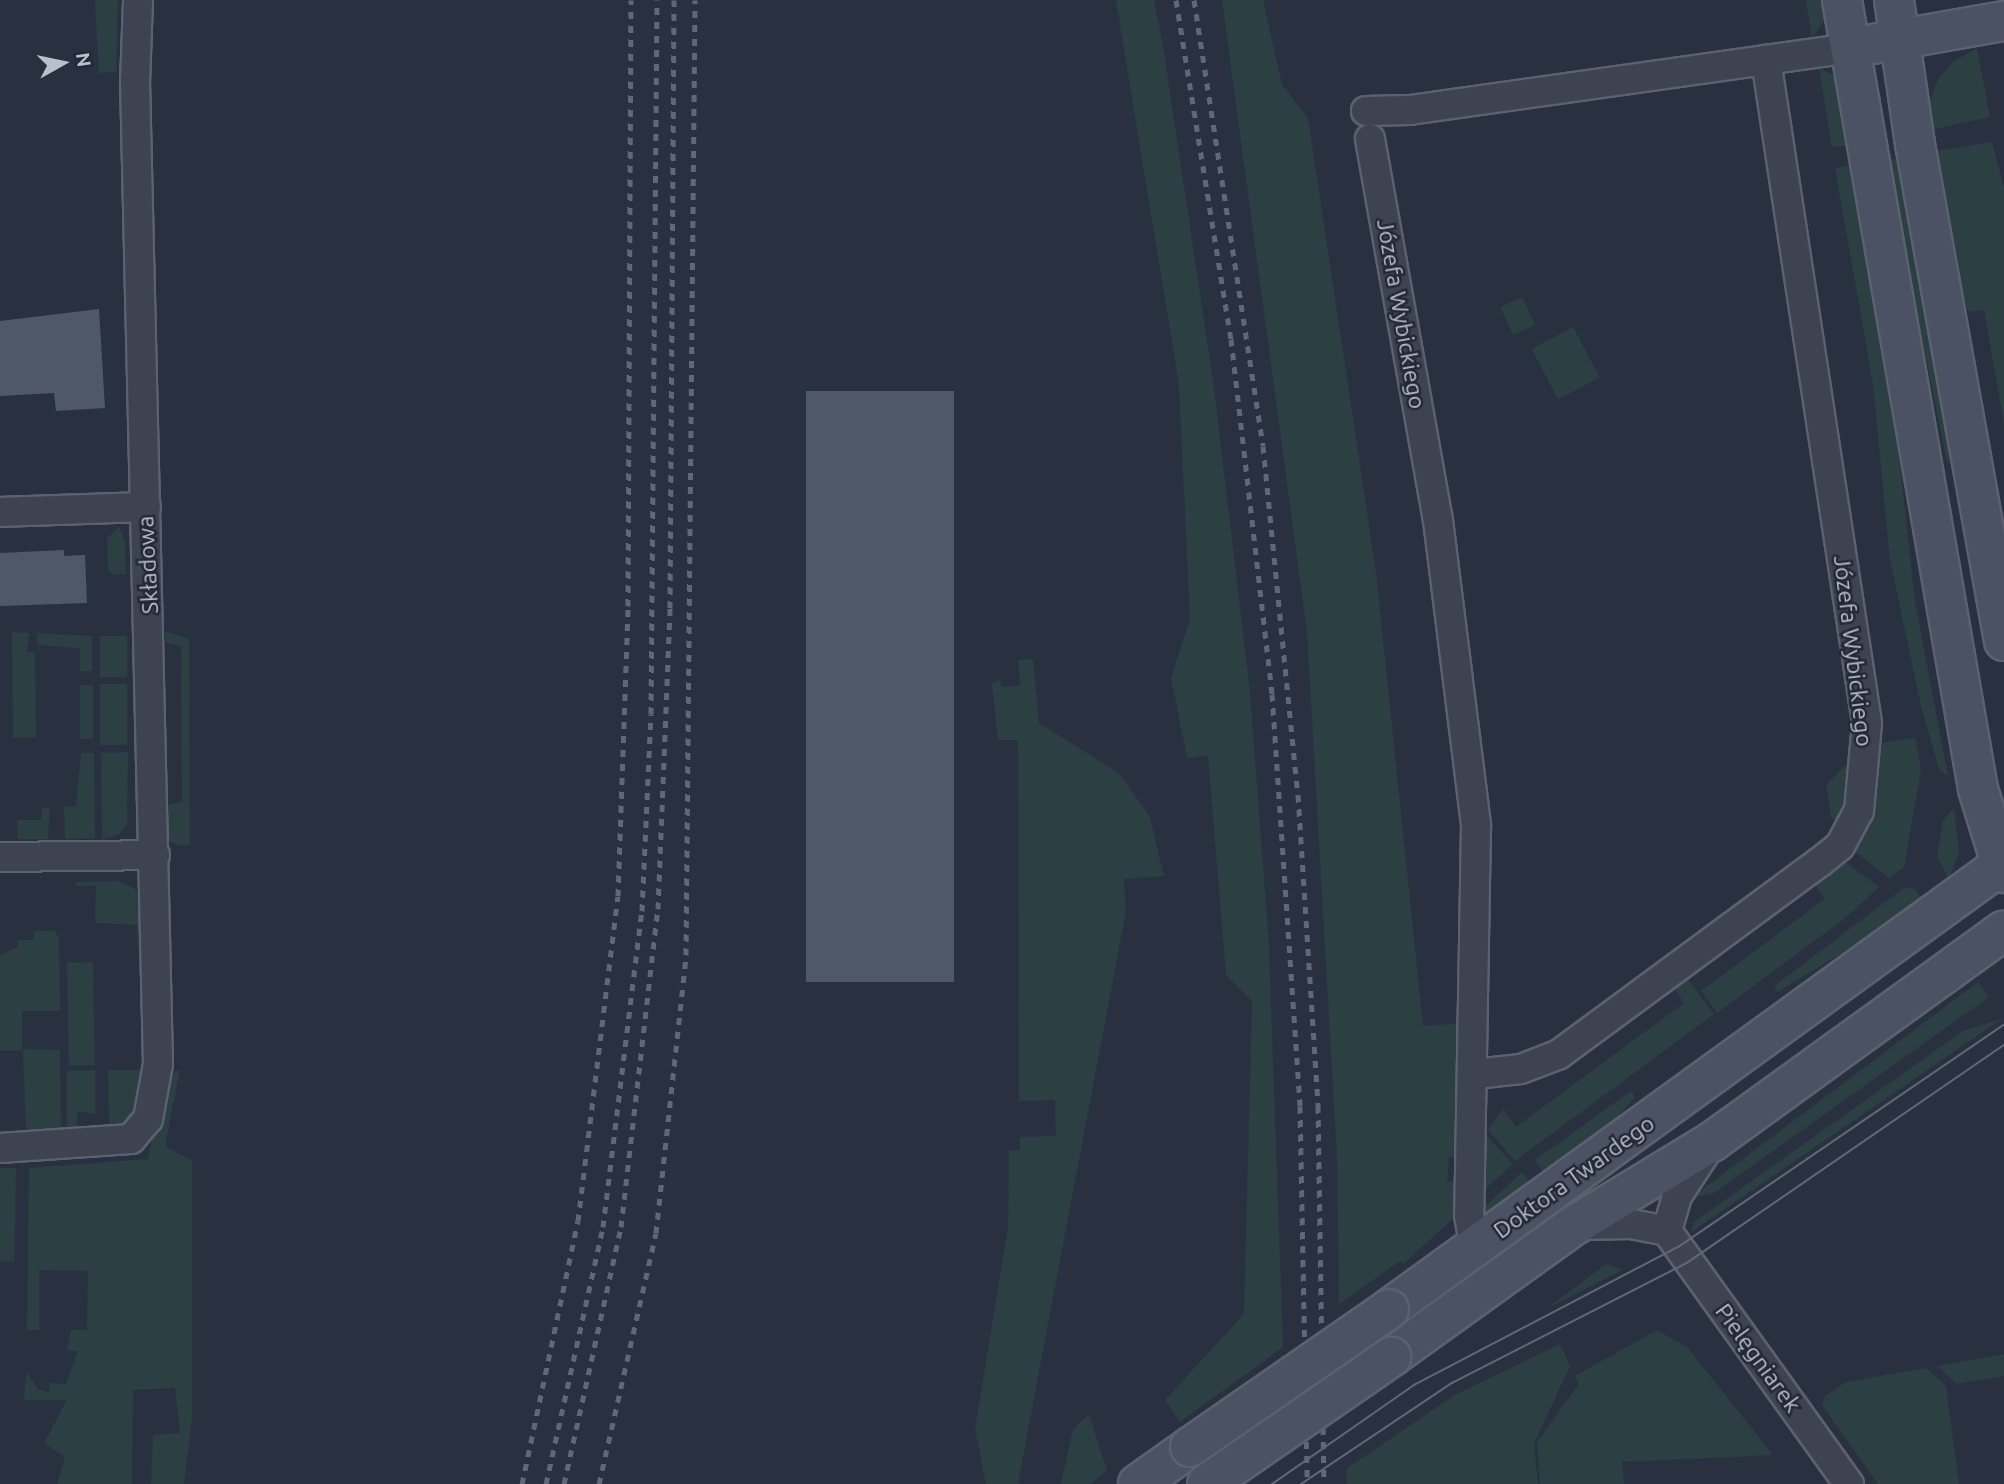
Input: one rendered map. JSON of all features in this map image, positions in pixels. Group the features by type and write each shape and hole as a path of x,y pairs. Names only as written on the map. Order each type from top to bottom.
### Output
{"street":[{"name":"Składowa","path":"0,1148 122,1142 144,1128 158,1064 135,97 138,0"},
{"path":"1842,0 1976,775 2002,867"},
{"path":"1894,0 2004,641"},
{"path":"1366,111 1766,60 2004,21"},
{"name":"Józefa Wybickiego","path":"1475,1074 1521,1069 1558,1055 1840,846 1858,811 1867,723 1766,60"},
{"name":"Józefa Wybickiego","path":"1370,139 1438,520 1476,827 1475,1074 1469,1215 1475,1248"},
{"path":"0,512 146,507"},
{"path":"0,858 155,856"},
{"name":"Doktora Twardego","path":"1138,1484 1475,1248 2002,867"},
{"name":"Doktora Twardego","path":"1207,1484 1575,1225 1713,1141 2004,930"},
{"path":"1575,1225 1631,1224 1667,1231 1677,1196 1713,1141"},
{"name":"Pielęgniarek","path":"1667,1231 1849,1484"}],"green space":[{"path":"95,0 118,0 116,72 99,73"},
{"path":"1116,0 1154,0 1163,46 1214,388 1250,692 1269,946 1283,1347 1180,1422 1165,1400 1244,1314 1252,1001 1226,975 1208,756 1187,758 1171,678 1190,619 1179,385"},
{"path":"1222,0 1263,0 1282,85 1308,118 1376,572 1423,1026 1462,1023 1459,1158 1449,1157 1447,1181 1457,1183 1456,1216 1403,1264 1400,1261 1339,1304 1337,1158 1307,632"},
{"path":"1806,0 1826,0 1829,14 1812,38"},
{"path":"1977,49 1990,117 1931,130 1928,107 1938,79 1954,61"},
{"path":"1819,68 1840,78 1850,145 1832,147"},
{"path":"1992,142 2004,188 2004,423 1984,310 1969,312 1958,283 1934,151"},
{"path":"1901,158 1953,461 1947,462 1886,160"},
{"path":"1854,165 1892,391 1915,602 1948,776 1939,769 1921,706 1890,560 1873,384 1835,168"},
{"path":"1522,297 1535,325 1513,335 1500,307"},
{"path":"1573,327 1600,377 1558,399 1532,349"},
{"path":"119,527 125,541 126,574 114,575 108,569 107,538"},
{"path":"165,631 189,639 190,844 181,846 166,840 165,806 182,802 181,646 165,642"},
{"path":"12,632 29,633 27,652 35,653 36,737 13,738"},
{"path":"37,633 92,636 92,671 80,671 80,648 37,645"},
{"path":"100,636 127,636 127,677 100,677"},
{"path":"1033,659 1039,723 1119,773 1150,817 1164,876 1124,879 1126,911 1018,1483 1022,1484 986,1484 975,1429 1008,1228 1009,1151 1020,1150 1020,1137 1056,1136 1055,1100 1019,1101 1018,740 998,740 992,684 1000,680 1002,687 1020,685 1018,660"},
{"path":"100,684 127,684 127,745 100,745"},
{"path":"80,685 93,685 93,739 80,739"},
{"path":"1915,738 1921,770 1904,867 1889,878 1853,850 1873,805 1881,743"},
{"path":"128,752 127,824 118,835 102,839 101,753"},
{"path":"81,753 94,753 95,838 65,839 64,807 76,806"},
{"path":"1854,757 1849,796 1840,823 1831,818 1826,785"},
{"path":"50,807 48,839 18,839 17,820 41,820 42,808"},
{"path":"1954,808 1959,851 1949,879 1937,857 1943,820"},
{"path":"1843,860 1879,887 1844,919 1717,1013 1701,991 1825,899 1814,883"},
{"path":"118,881 134,888 141,899 143,948 138,948 137,925 95,923 96,886 76,886 76,882"},
{"path":"1905,887 1915,889 1925,902 1778,992 1774,986"},
{"path":"34,931 55,931 59,938 60,1011 22,1011 22,1049 60,1050 61,1129 26,1130 23,1050 0,1051 0,955 18,947 18,940 33,940"},
{"path":"67,962 93,962 95,1065 69,1065"},
{"path":"1686,977 1714,1014 1515,1161 1488,1130 1499,1114 1504,1109 1516,1127 1684,1003 1673,987"},
{"path":"1978,982 1989,997 1714,1193 1691,1198"},
{"path":"2003,1018 1690,1233 1694,1222 1963,1031"},
{"path":"180,1069 165,1146 192,1161 192,1418 184,1484 151,1484 153,1435 180,1433 175,1388 133,1390 132,1484 57,1484 65,1457 44,1443 67,1400 24,1400 26,1372 38,1389 49,1393 50,1383 66,1384 78,1351 67,1350 71,1330 87,1330 88,1271 39,1270 39,1330 27,1330 29,1168 148,1159 164,1079"},
{"path":"95,1070 95,1114 77,1111 77,1128 67,1128 67,1071"},
{"path":"108,1070 144,1070 134,1115 122,1125 109,1125"},
{"path":"1631,1091 1635,1097 1604,1132 1546,1176 1535,1160"},
{"path":"1486,1135 1513,1164 1483,1191 1485,1143"},
{"path":"0,1168 16,1168 14,1262 0,1262"},
{"path":"1522,1172 1532,1186 1488,1217 1483,1208"},
{"path":"1606,1264 1623,1270 1546,1309"},
{"path":"1657,1330 1687,1347 1773,1455 1622,1462 1624,1484 1540,1484 1537,1442 1579,1384 1575,1376"},
{"path":"1560,1344 1570,1366 1534,1444 1538,1484 1347,1484 1346,1469 1455,1395"},
{"path":"2004,1354 2004,1376 1957,1384 1937,1366"},
{"path":"1926,1368 1946,1386 1959,1484 1878,1484 1822,1405 1825,1396 1846,1382"},
{"path":"1089,1414 1107,1471 1090,1484 1061,1484 1073,1429"}],"building":[{"path":"99,309 105,408 56,411 54,393 0,396 0,321"},
{"path":"806,391 954,391 954,982 806,982"},
{"path":"64,550 64,556 85,555 87,603 0,606 0,553"}],"tram line":[{"path":"1272,1484 1414,1385 1678,1247 2004,1025"},
{"path":"1301,1484 1452,1383 1688,1262 2004,1045"}],"railway":[{"path":"522,1484 578,1221 618,896 628,606 631,0"},
{"path":"546,1484 603,1227 642,911 651,714 657,0"},
{"path":"564,1484 621,1227 658,909 670,608 674,0"},
{"path":"599,1484 656,1233 686,955 695,0"},
{"path":"1176,0 1231,339 1272,694 1300,1106 1307,1484"},
{"path":"1194,0 1263,446 1298,795 1318,1106 1324,1484"}]}
